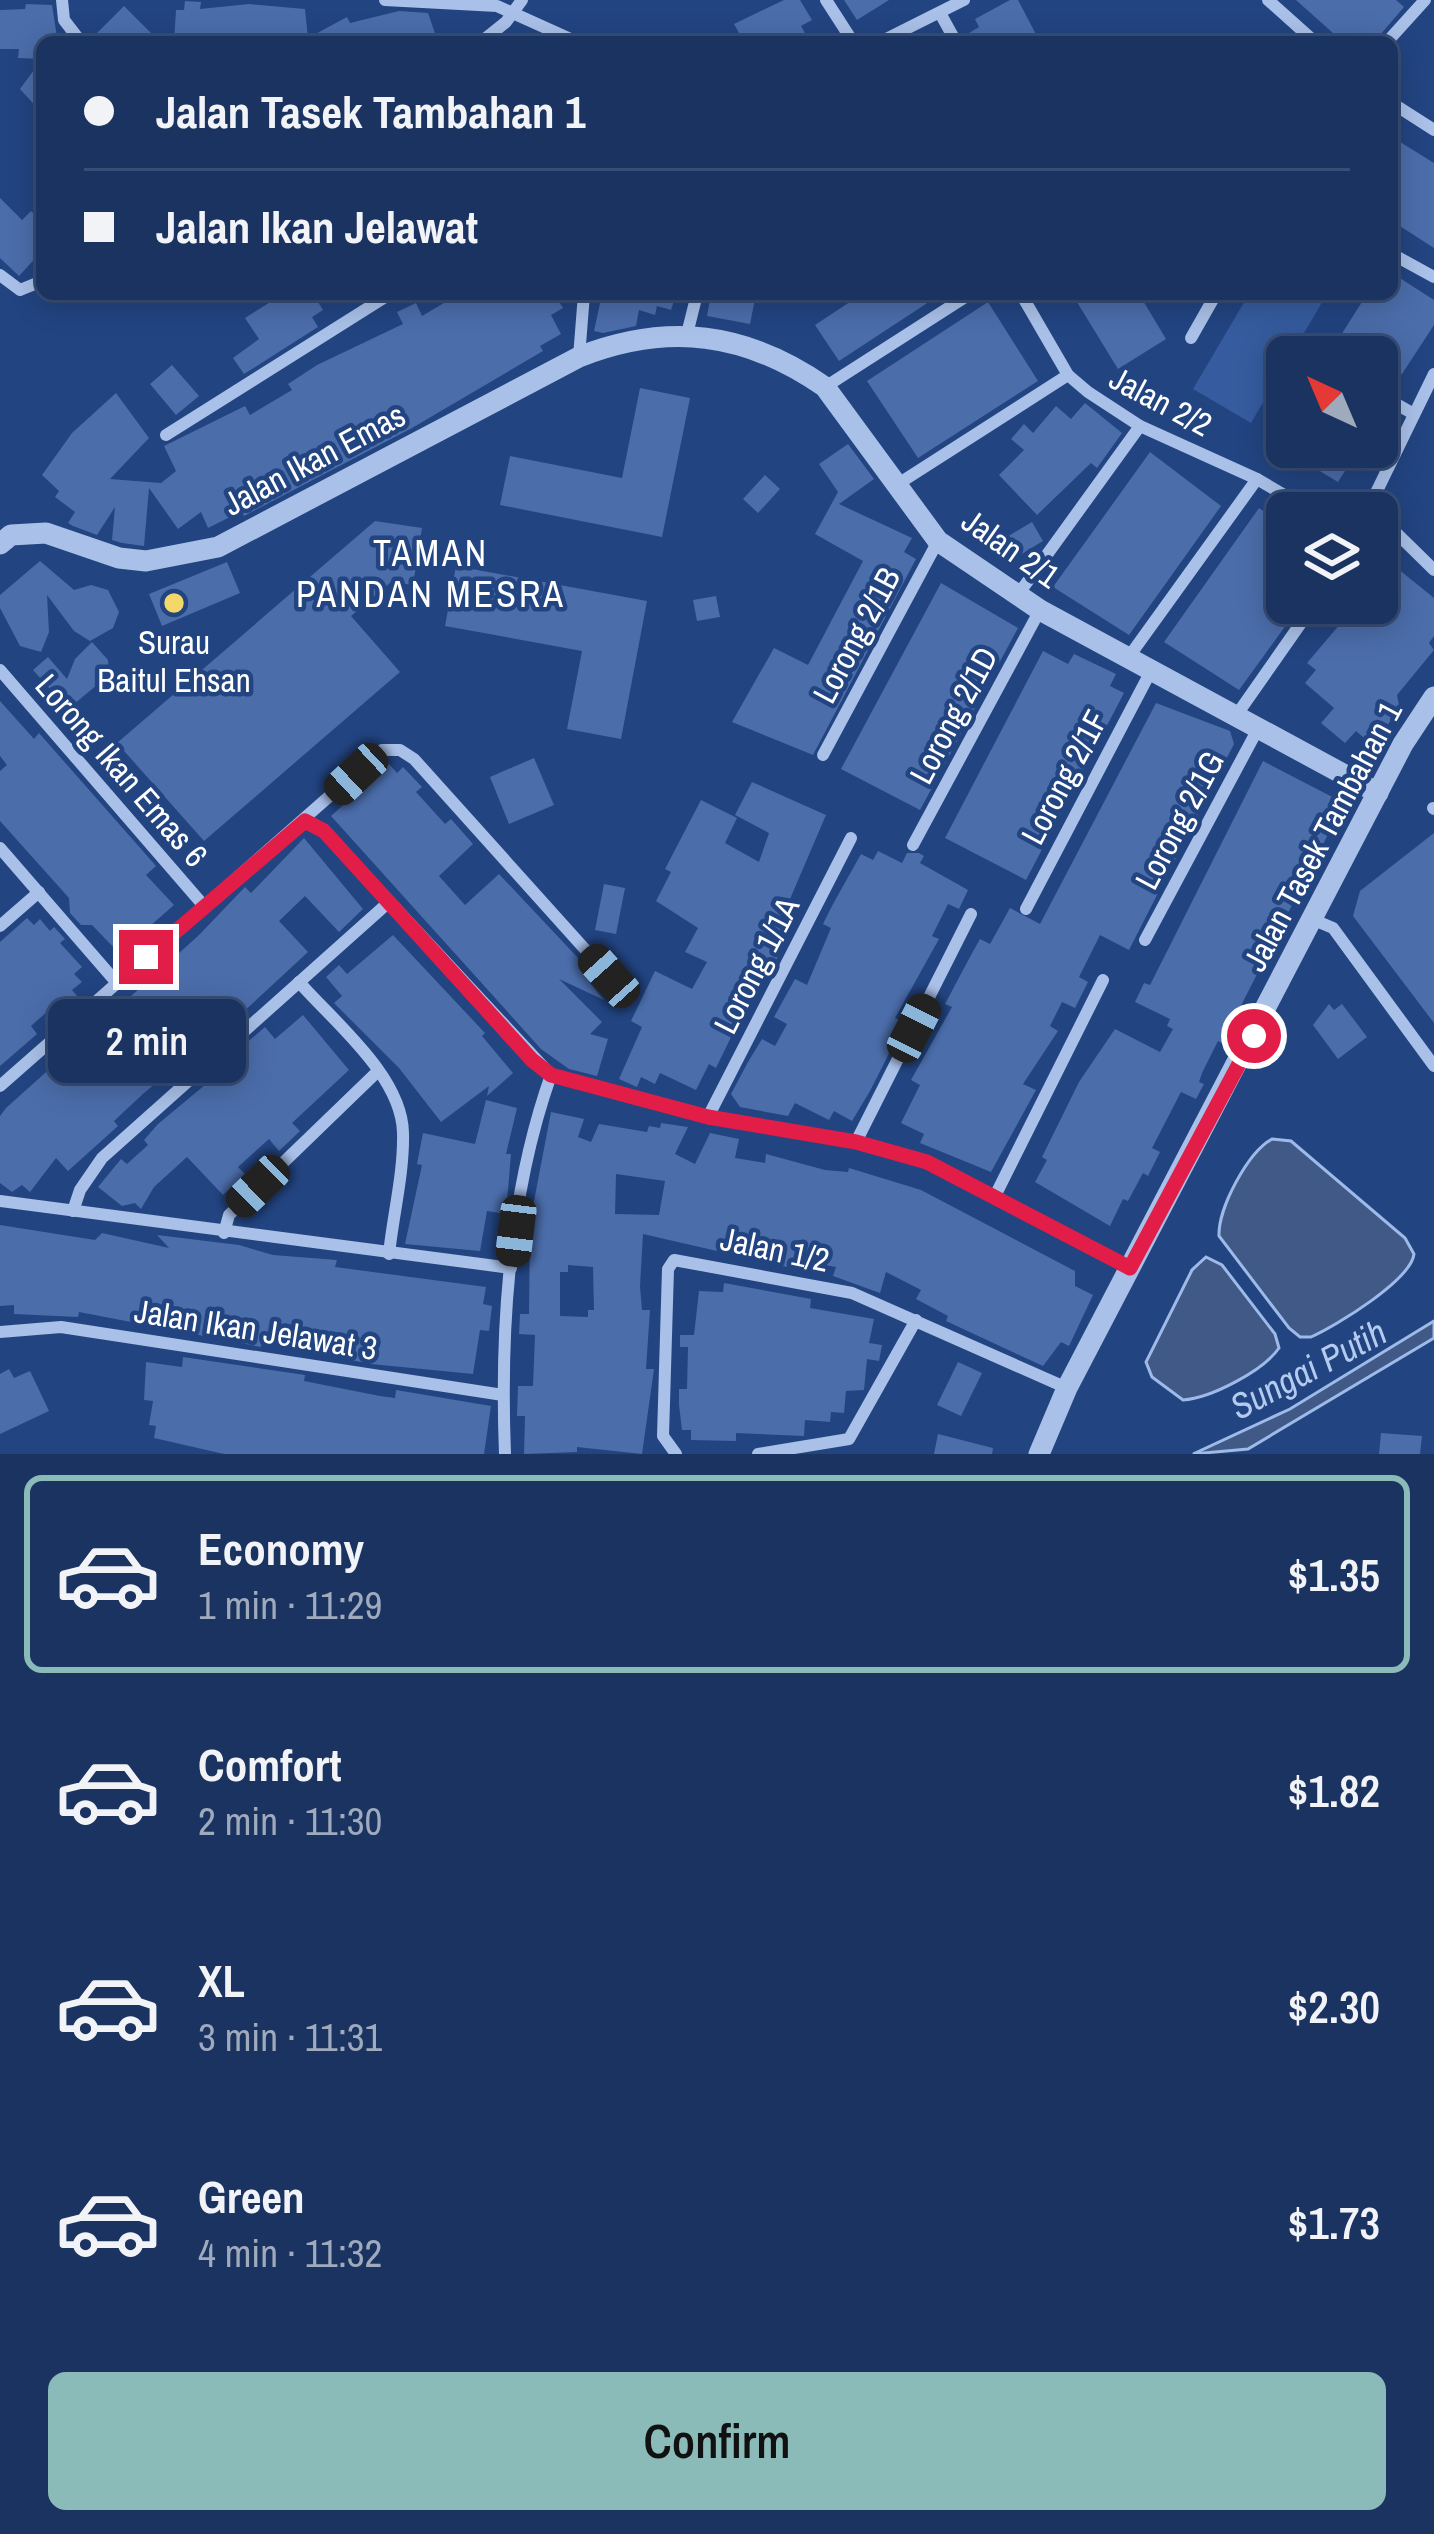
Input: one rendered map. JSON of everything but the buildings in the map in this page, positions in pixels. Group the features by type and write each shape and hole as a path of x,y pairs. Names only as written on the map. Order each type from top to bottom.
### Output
{"street":[{"path":"62,0 64,20 76,36"},
{"path":"385,0 519,5 568,36"},
{"path":"826,0 849,36"},
{"path":"892,36 964,0"},
{"path":"1268,0 1309,36"},
{"path":"1392,36 1425,0"},
{"path":"487,36 519,5"},
{"path":"940,13 953,36"},
{"path":"1398,107 1434,130"},
{"path":"1398,257 1434,278"},
{"path":"0,275 20,290 36,283"},
{"path":"166,435 380,300"},
{"path":"579,357 584,300"},
{"path":"688,334 696,300"},
{"path":"825,387 961,300"},
{"name":"Jalan 2/2","path":"1024,300 1068,375 1140,426 1280,492"},
{"path":"1191,338 1213,300"},
{"name":"Jalan 2/1","path":"579,357 627,338 688,334 775,358 825,387 938,541 1016,597 1238,713 1378,793"},
{"name":"Jalan Ikan Emas","path":"0,544 11,536 46,533 119,558 146,561 218,547 579,357"},
{"path":"1382,492 1412,413 1434,374"},
{"path":"898,484 1068,375"},
{"path":"1398,405 1412,413"},
{"path":"1016,597 1140,426"},
{"path":"1128,659 1258,479"},
{"path":"1398,534 1434,570"},
{"name":"Lorong 2/1B","path":"823,755 938,541"},
{"name":"Lorong 2/1D","path":"913,845 1040,610"},
{"path":"1238,713 1300,624"},
{"name":"Lorong Ikan Emas 6","path":"0,670 204,905"},
{"name":"Lorong 2/1F","path":"1026,909 1151,671"},
{"name":"Jalan Tasek Tambahan 1","path":"1039,1454 1066,1388 1378,793 1434,697"},
{"name":"Lorong 2/1G","path":"1145,940 1260,725"},
{"path":"0,1086 382,750 407,753 609,976"},
{"path":"305,821 324,831 551,1075 708,1117 856,1142 927,1162 1130,1268"},
{"name":"Lorong 1/1A","path":"708,1117 851,838"},
{"path":"0,848 117,983"},
{"path":"0,926 39,892"},
{"path":"74,1211 102,1158 389,902"},
{"path":"856,1142 971,914"},
{"path":"1314,920 1334,928 1434,1066"},
{"path":"996,1194 1103,980"},
{"path":"299,982 377,1072 399,1110 403,1132 389,1254"},
{"path":"224,1233 229,1215 377,1072"},
{"path":"505,1454 502,1395 511,1268 530,1134 551,1075"},
{"path":"0,1201 511,1268"},
{"name":"Jalan 1/2","path":"676,1454 663,1436 668,1269 674,1259 852,1293 1066,1388"},
{"path":"758,1454 849,1439 916,1320"},
{"name":"Jalan Ikan Jelawat 3","path":"0,1332 61,1327 502,1395"}],"shaded area":[{"path":"1245,300 1323,300 1302,336 1266,336 1266,398 1251,423 1193,389"},
{"path":"1272,1139 1291,1141 1405,1238 1414,1254 1387,1289 1311,1337 1300,1337 1289,1328 1219,1236 1223,1211 1236,1182 1253,1156"},
{"path":"1206,1257 1222,1265 1275,1334 1279,1348 1236,1382 1183,1400 1152,1377 1146,1362 1192,1270"},
{"path":"1434,1321 1434,1338 1248,1449 1193,1454 1290,1409"}],"place":[{"name":"Surau Baitul Ehsan","path":"174,603"}],"district":[{"name":"TAMAN PANDAN MESRA","path":"431,574"}],"route":[{"path":"146,957 305,821 324,831 532,1060 551,1075 708,1117 856,1142 927,1162 1130,1268 1254,1036"}],"water label":[{"name":"Sungai Putih","path":"1308,1369"}]}
